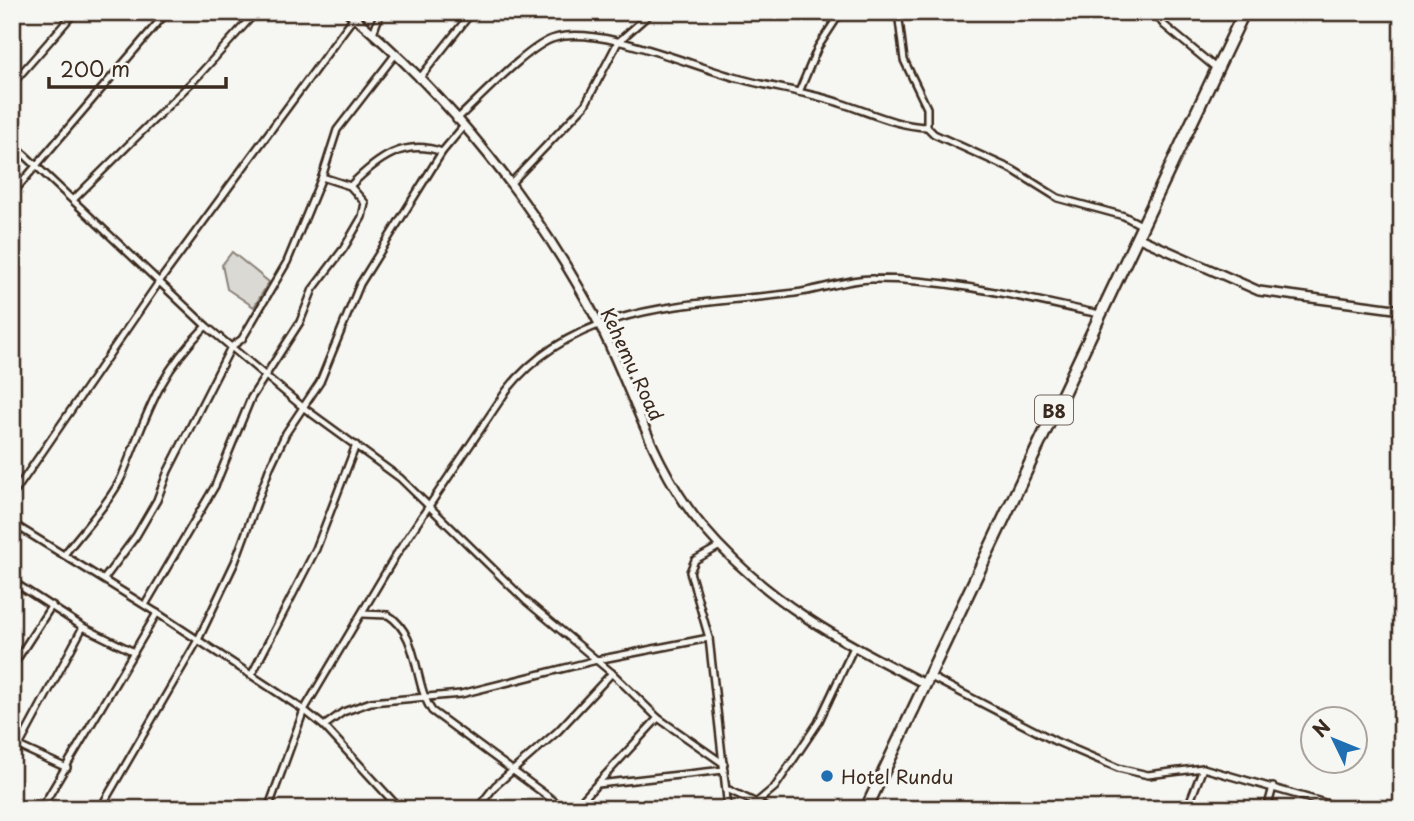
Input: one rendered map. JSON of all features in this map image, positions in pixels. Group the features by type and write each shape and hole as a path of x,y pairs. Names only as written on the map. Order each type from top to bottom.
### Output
{"highway":[{"name":"B8","path":"866,809 1244,12"}],"street":[{"path":"12,84 75,12"},
{"path":"12,194 167,12"},
{"path":"74,200 200,74 256,12"},
{"path":"373,33 381,12"},
{"path":"419,79 472,12"},
{"path":"636,12 642,19"},
{"path":"510,184 585,105 618,42 652,12"},
{"path":"799,92 818,47 841,12"},
{"path":"898,12 904,60 927,108 927,127"},
{"path":"1154,12 1164,26 1217,69"},
{"path":"12,496 159,282 351,15"},
{"name":"Kehemu Road","path":"351,15 419,79 510,184 562,260 599,325 668,475 691,512 720,546 783,604 854,648 927,680"},
{"path":"456,120 550,40 566,36 618,42 740,79 799,92 900,123 927,127 960,148 1023,175 1058,198 1124,216 1143,226"},
{"path":"104,579 136,536 157,500 168,471 231,347 242,339 287,262 322,177 337,130 395,55"},
{"path":"100,809 198,640 235,562 270,467 286,433 320,382 360,284 442,152 463,127"},
{"path":"12,143 206,326 304,408 400,478 526,601 612,673 658,718 724,767"},
{"path":"350,186 362,174 404,147 428,147 442,152"},
{"path":"145,605 171,557 196,522 217,481 251,398 300,322 313,289 344,248 362,217 365,203 350,186 322,177"},
{"path":"1137,237 1259,291 1402,310"},
{"path":"268,809 304,710 396,555 519,375 549,349 599,325 650,308 817,290 873,278 972,286 1099,314"},
{"path":"64,555 121,478 160,382 183,350 206,326"},
{"path":"252,674 316,549 356,445"},
{"path":"12,523 145,605 304,710 324,726 400,809"},
{"path":"720,546 690,566 709,638 729,790 728,809"},
{"path":"13,584 83,626 134,652"},
{"path":"12,667 51,605"},
{"path":"41,809 157,613"},
{"path":"362,614 388,615 402,629 416,663 424,698 438,716 565,809"},
{"path":"19,746 83,626"},
{"path":"324,726 343,712 362,704 461,694 597,660 709,638"},
{"path":"756,803 775,787 818,723 854,648"},
{"path":"477,809 495,786 515,772 612,673"},
{"path":"927,680 1118,768 1148,775 1203,768 1346,809"},
{"path":"574,809 658,718"},
{"path":"12,743 67,768"},
{"path":"598,783 724,767"},
{"path":"1187,809 1203,768"},
{"path":"1267,809 1273,787"},
{"path":"729,790 769,809"},
{"path":"12,799 18,809"}],"shaded area":[{"path":"232,252 269,282 254,307 227,289 222,265"}],"place":[{"name":"Hotel Rundu","path":"827,776"}]}
